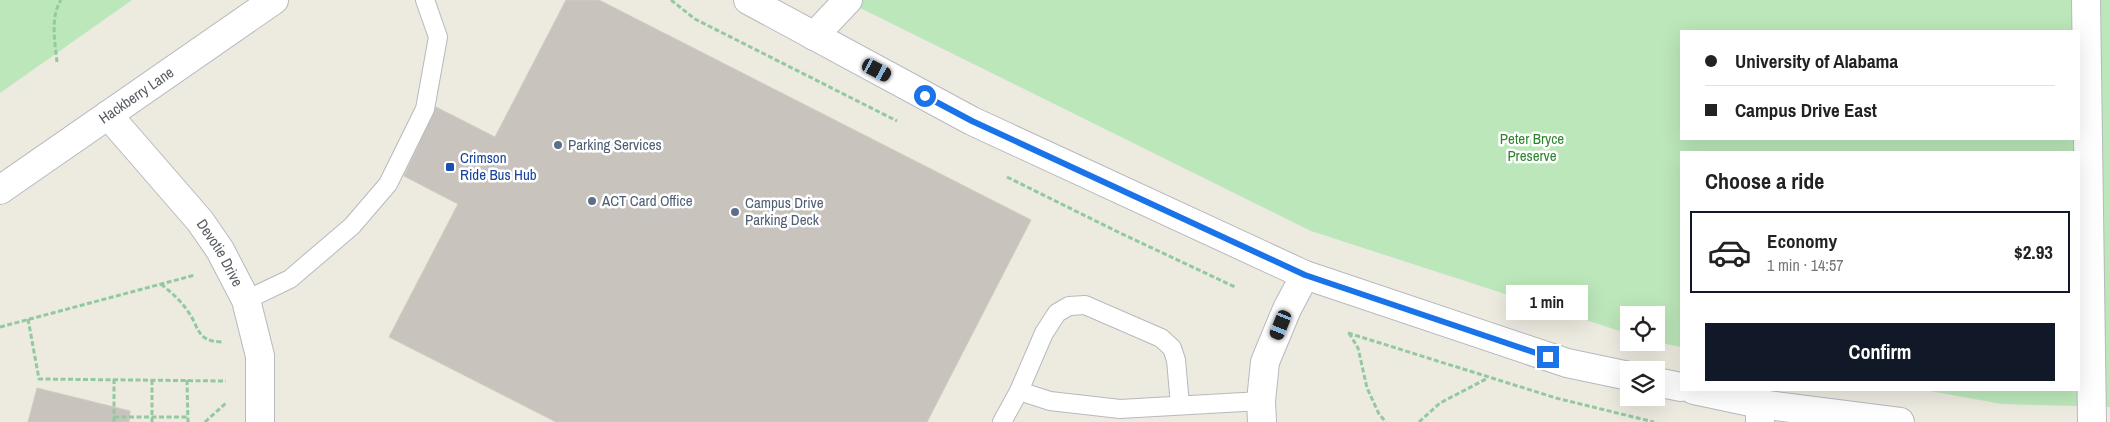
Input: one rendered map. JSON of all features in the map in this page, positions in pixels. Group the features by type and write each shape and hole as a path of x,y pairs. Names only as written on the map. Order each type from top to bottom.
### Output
{"street":[{"name":"Hackberry Lane","path":"0,190 274,0"},
{"path":"748,0 972,121 1305,275 1567,364 1620,374"},
{"path":"814,36 848,0"},
{"path":"2086,0 2092,422"},
{"name":"Devotie Drive","path":"108,115 196,216 220,250 246,300 260,356 260,422"},
{"path":"1262,412 1266,362 1287,309 1305,275"},
{"path":"1665,384 1680,387"},
{"path":"1697,391 1760,413 1900,422"}],"lane":[{"path":"246,300 290,279 352,226 388,184 425,109 438,37 425,0"},
{"path":"1002,422 1019,391 1044,334 1057,313 1069,306 1085,305 1161,338 1172,348 1176,360 1180,404"},
{"path":"1019,391 1050,402 1120,409 1180,404 1262,412"}],"path":[{"path":"57,62 54,33 58,4 61,0"},
{"path":"0,327 196,274"},
{"path":"161,284 188,311 204,339 226,343"},
{"path":"28,319 38,379 226,381"},
{"path":"1386,422 1379,414 1367,388 1358,348 1348,333 1556,398 1654,422"},
{"path":"1419,422 1440,403 1489,378"},
{"path":"114,379 114,422"},
{"path":"152,380 152,422"},
{"path":"187,380 188,422"},
{"path":"205,422 226,403"},
{"path":"114,417 188,417"}],"green space":[{"path":"0,0 132,0 0,93"},
{"name":"Peter Bryce Preserve","path":"844,0 2110,0 2110,407 2002,404 1930,391 2080,391 2080,151 1680,151 1680,347 1665,344 1665,306 1620,306 1620,331 1311,231"}],"building":[{"name":"Campus Drive Parking Deck","path":"566,0 599,0 1031,220 927,422 556,422 389,337 458,204 404,176 436,107 495,137"},
{"path":"37,388 130,411 129,422 28,422"}],"place":[{"name":"Parking Services","path":"558,145"},
{"name":"Crimson Ride Bus Hub","path":"450,167"},
{"name":"ACT Card Office","path":"592,201"},
{"name":"Campus Drive Parking Deck","path":"735,212"}],"route":[{"path":"925,96 972,121 1305,275 1548,357"}]}
